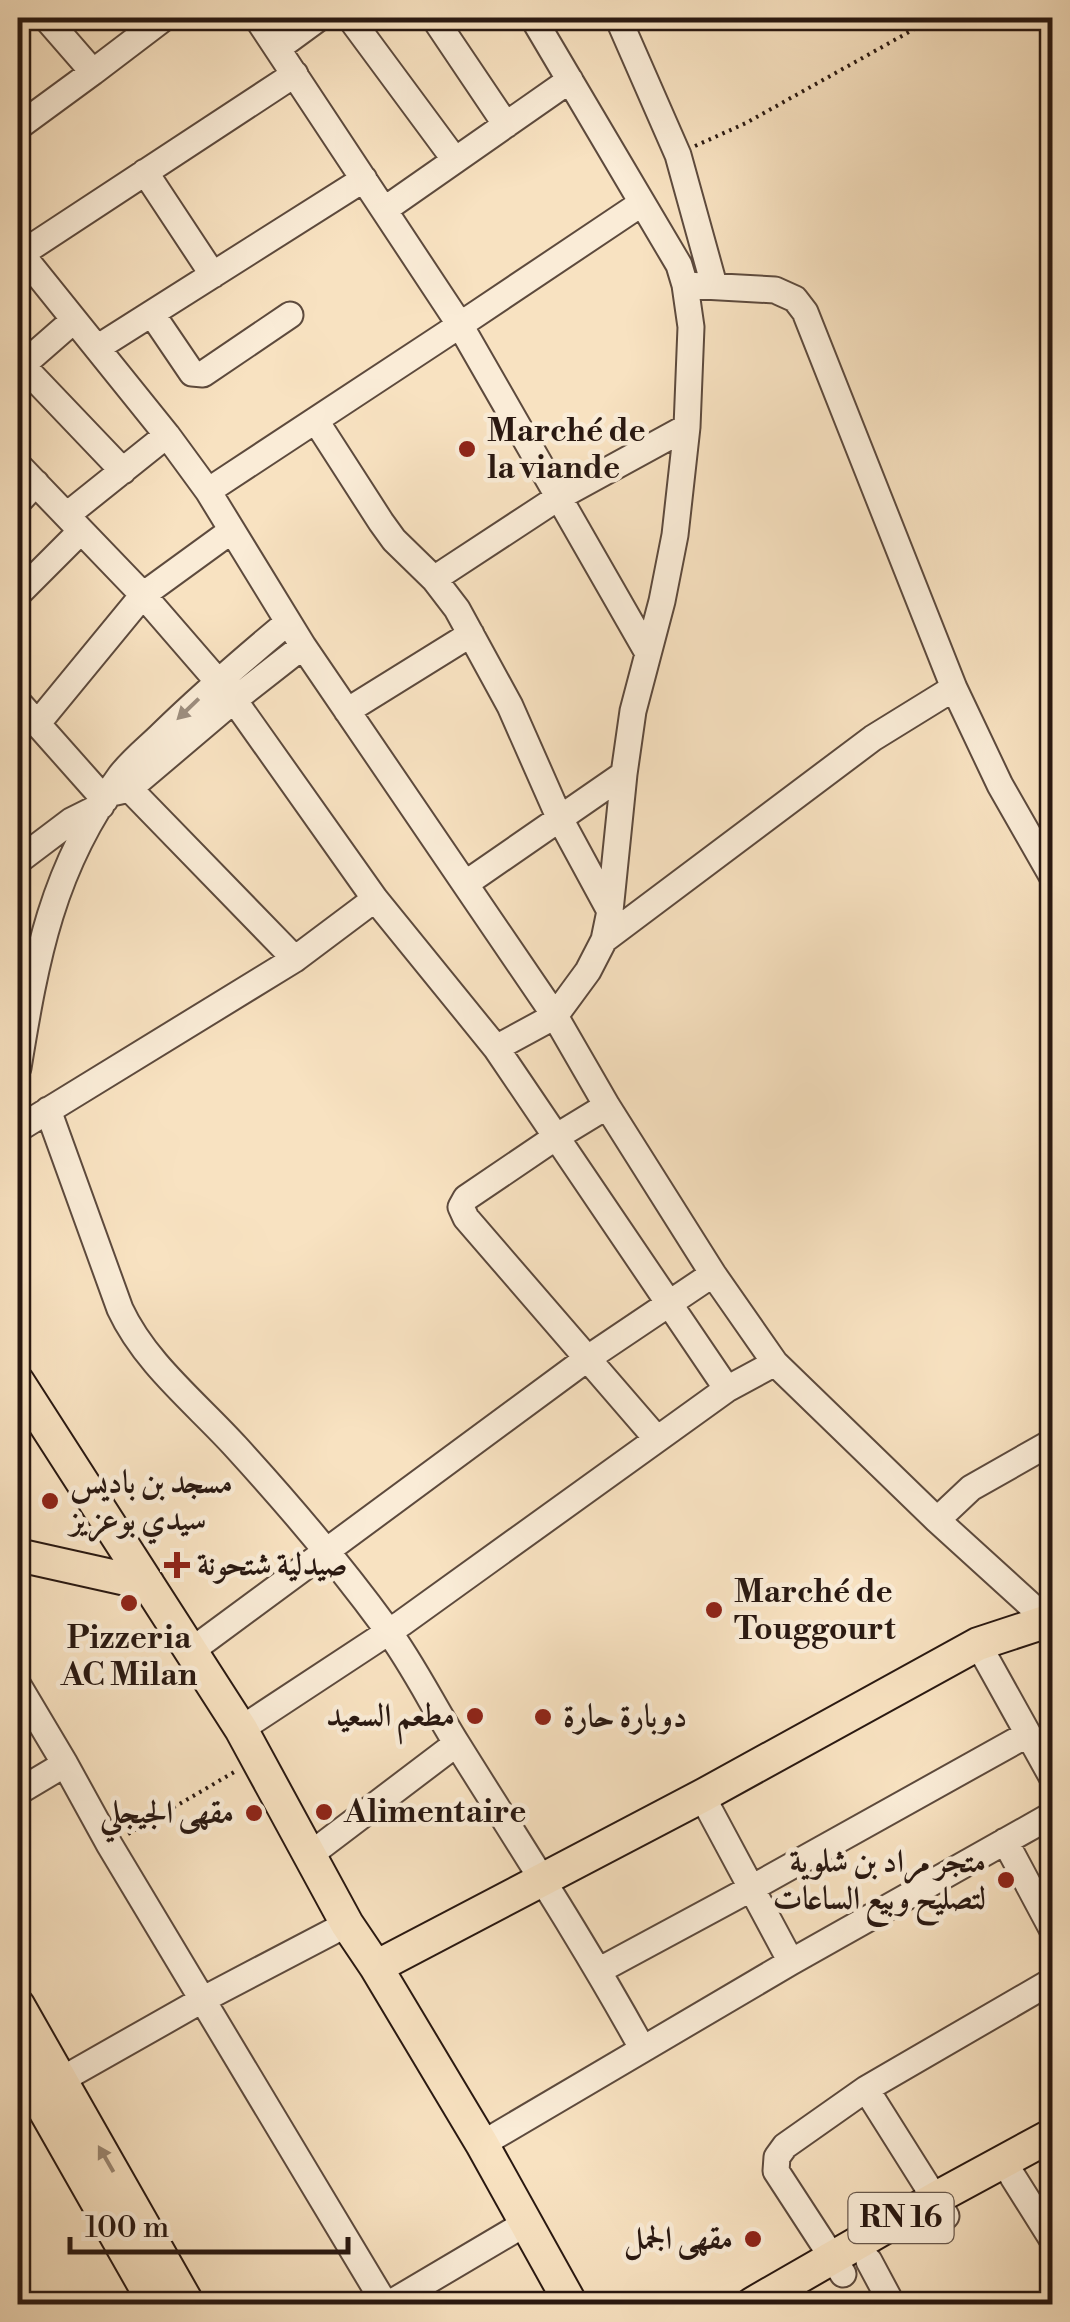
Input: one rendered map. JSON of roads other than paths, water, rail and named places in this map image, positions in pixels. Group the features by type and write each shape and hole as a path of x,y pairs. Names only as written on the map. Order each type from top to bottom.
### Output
{"main road":[{"path":"18,1382 241,1730 347,1924 482,2144 571,2304"},
{"path":"18,1555 148,1584"},
{"path":"376,1967 702,1796 978,1644 1050,1623"},
{"path":"18,2004 32,2083 155,2304"},
{"path":"32,2083 188,2304"},
{"name":"RN 16","path":"792,2304 848,2264 1052,2135"},
{"name":"RN 16","path":"941,2207 1013,2177 1052,2154"},
{"name":"RN 16","path":"752,2304 848,2264"}],"street":[{"path":"46,18 93,72"},
{"path":"18,126 164,18"},
{"path":"257,18 460,326 648,654"},
{"path":"278,48 319,18"},
{"path":"350,18 455,160"},
{"path":"434,18 506,125"},
{"path":"496,1048 555,1016 588,972 604,940 634,711 675,535 687,428 690,327 686,285 679,264 534,18"},
{"path":"618,18 678,155 714,286"},
{"path":"294,74 19,252 208,491 303,646 555,1016 607,1106 774,1364 1050,1623"},
{"path":"384,210 570,80"},
{"path":"145,172 212,275"},
{"path":"97,348 364,179"},
{"path":"208,491 642,203"},
{"path":"686,285 775,290 795,298 805,312 954,688 1000,784 1052,876"},
{"path":"152,314 185,365 192,373 203,374 290,315"},
{"path":"74,320 19,365 123,471"},
{"path":"316,421 380,522 457,609 510,706 559,817 610,911"},
{"path":"434,579 558,497 687,428"},
{"path":"18,594 74,523 123,471 167,435"},
{"path":"24,484 74,523 226,690 376,899 496,1048 727,1389"},
{"path":"37,724 143,595 231,531"},
{"path":"18,860 113,793 226,690 288,622"},
{"path":"347,710 471,634"},
{"path":"226,690 303,646"},
{"path":"604,940 873,738 954,688"},
{"path":"18,702 37,724 295,958"},
{"path":"465,884 624,774"},
{"path":"18,1068 21,1021 54,898 78,844 113,793"},
{"path":"18,1129 295,958 376,899"},
{"path":"607,1106 466,1198 461,1207 466,1218 657,1439"},
{"path":"48,1110 131,1332 238,1448 389,1631 600,1970 642,2048"},
{"path":"192,1651 588,1358 713,1274"},
{"path":"241,1730 389,1631 727,1389 774,1364"},
{"path":"937,1520 971,1488 1052,1442"},
{"path":"978,1644 1052,1777"},
{"path":"18,1685 109,1844 387,2304 526,2224"},
{"path":"600,1970 1028,1734"},
{"path":"311,1854 456,1744"},
{"path":"18,1792 65,1764"},
{"path":"702,1796 791,1962"},
{"path":"482,2144 642,2048 1052,1815"},
{"path":"1005,1841 1052,1929"},
{"path":"32,2083 347,1924"},
{"path":"892,2304 848,2264 776,2171 776,2158 785,2146 866,2089 1052,1981"},
{"path":"866,2089 941,2207"},
{"path":"1013,2177 1052,2240"}],"place":[{"name":"Marché de la viande","path":"467,449"},
{"name":"مسجد بن باديس سيدي بوعزيز","path":"50,1501"},
{"name":"صيدلية شتحونة","path":"177,1565"},
{"name":"Pizzeria AC Milan","path":"129,1603"},
{"name":"Marché de Touggourt","path":"714,1610"},
{"name":"مطعم السعيد","path":"475,1716"},
{"name":"دوبارة حارة","path":"543,1717"},
{"name":"Alimentaire","path":"324,1812"},
{"name":"مقهى الجيجلي","path":"254,1813"},
{"name":"متجر مراد بن شلوية لتصليح وبيع الساعات","path":"1006,1880"},
{"name":"مقهى الجمل","path":"753,2239"}]}
